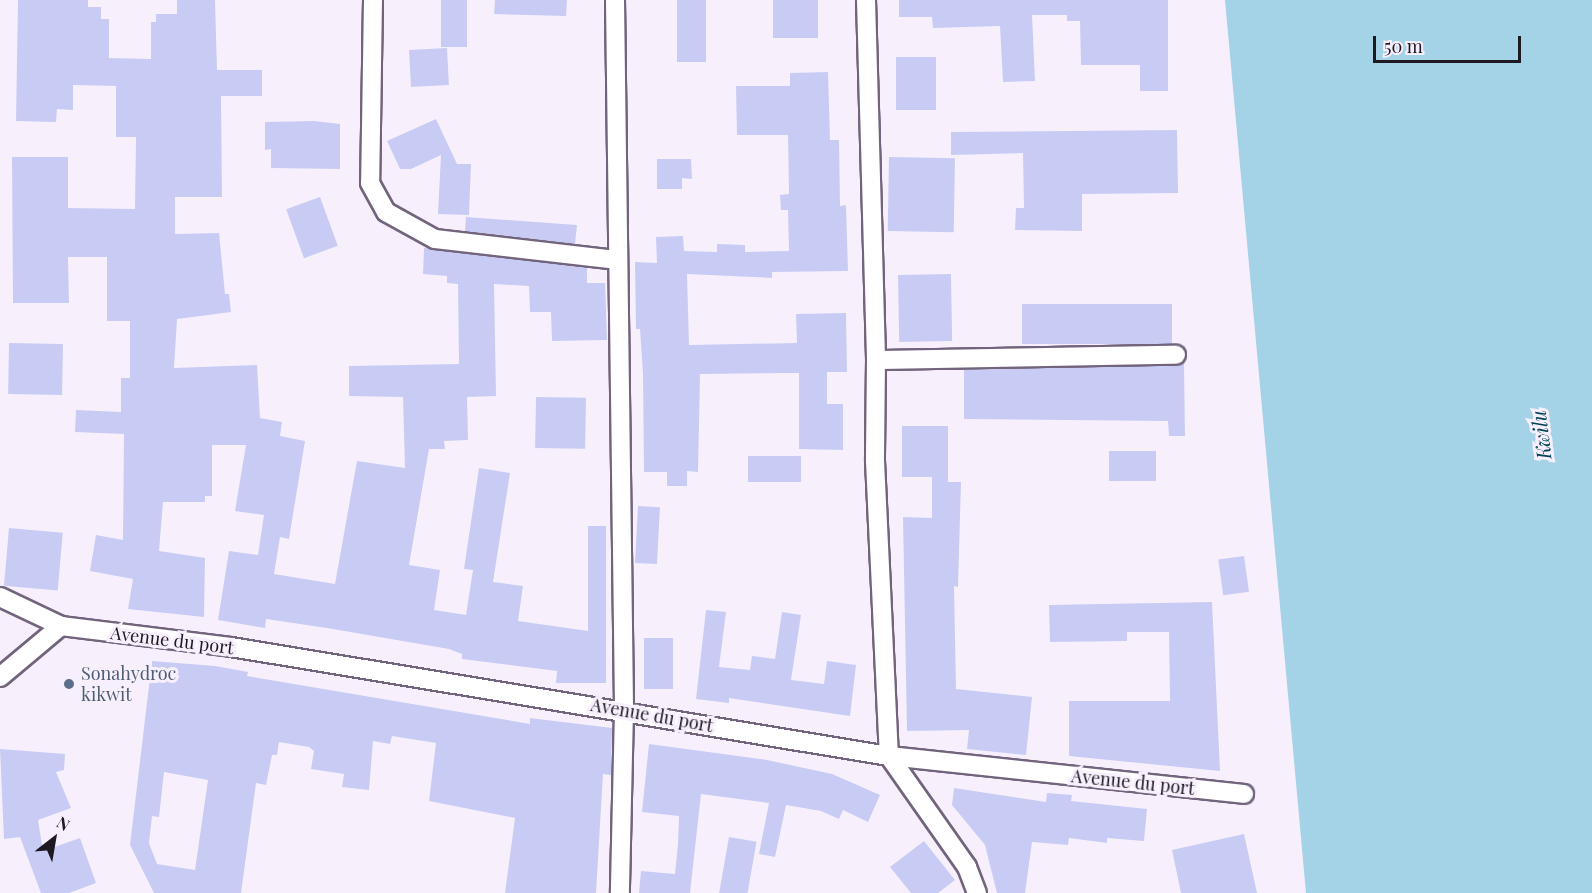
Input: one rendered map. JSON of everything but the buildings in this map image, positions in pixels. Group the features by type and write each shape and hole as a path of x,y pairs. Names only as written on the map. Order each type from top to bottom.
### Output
{"street":[{"path":"374,0 370,183 386,212 435,239 616,260"},
{"path":"615,0 616,260 624,711 620,893"},
{"path":"866,0 876,360 875,461 889,756 967,867 977,893"},
{"path":"876,360 1176,355"},
{"name":"Avenue du port","path":"0,597 61,626 231,647 889,756 1244,794"},
{"path":"0,677 61,626"}],"water":[{"name":"Kwilu","path":"1225,0 1592,0 1592,893 1306,893"}],"place":[{"name":"Sonahydroc kikwit","path":"69,684"}]}
